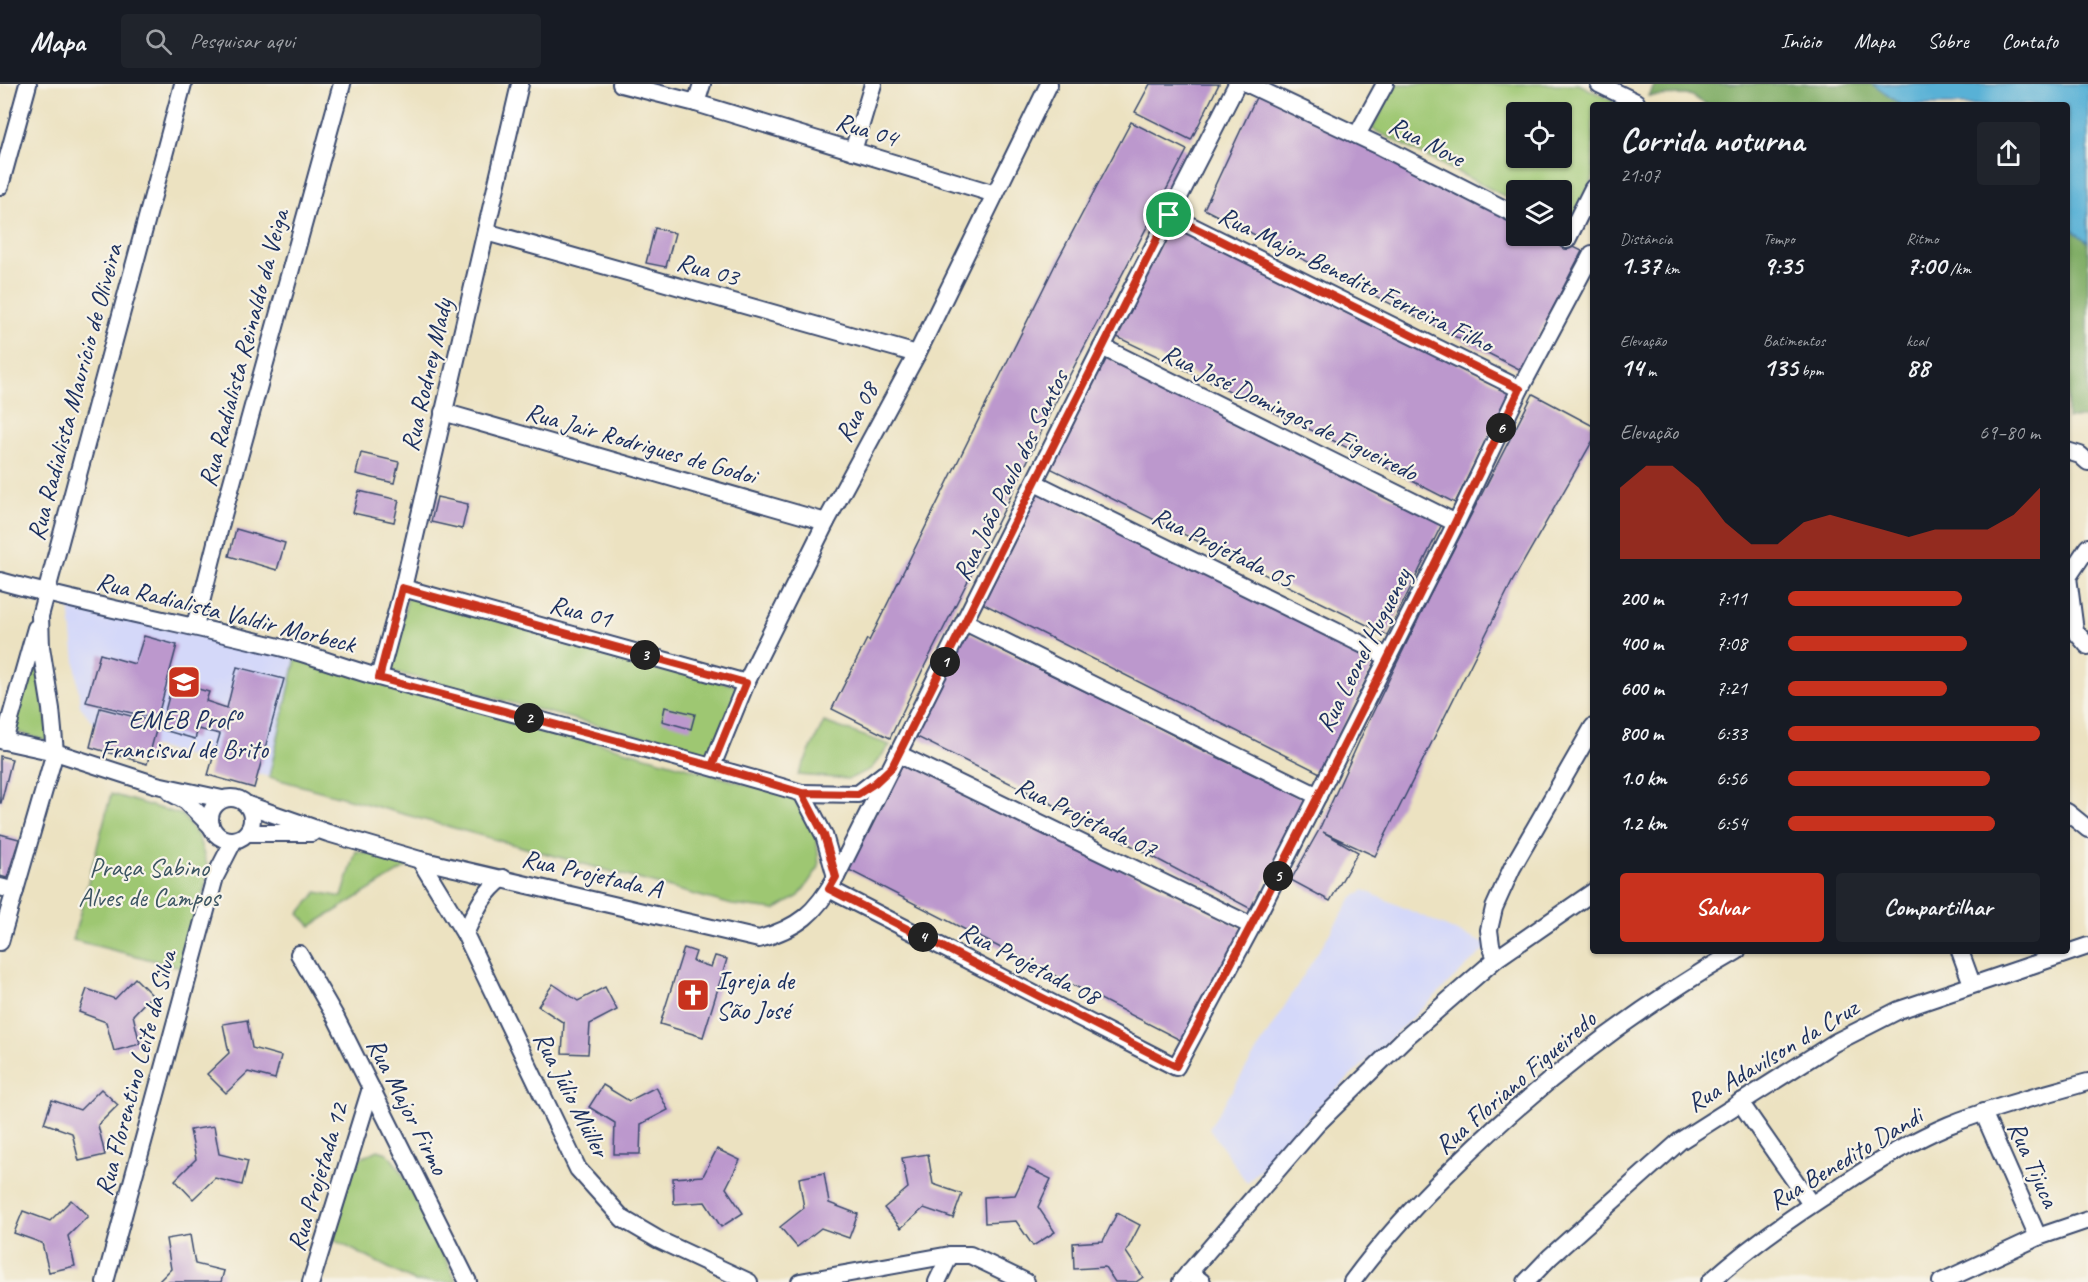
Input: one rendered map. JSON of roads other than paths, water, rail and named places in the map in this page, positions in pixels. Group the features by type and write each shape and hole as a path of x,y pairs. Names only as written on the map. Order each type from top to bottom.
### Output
{"street":[{"path":"0,186 28,84"},
{"name":"Rua Radialista Maurício de Oliveira","path":"55,752 41,647 40,616 183,84"},
{"name":"Rua Radialista Reinaldo da Veiga","path":"195,626 223,515 342,84"},
{"name":"Rua Rodney Mady","path":"379,678 520,84"},
{"name":"Rua 04","path":"621,84 696,103 995,194"},
{"path":"696,103 702,84"},
{"path":"853,151 873,84"},
{"name":"Rua 08","path":"712,766 746,683 826,522 916,354 1049,84"},
{"name":"Rua João Paulo dos Santos","path":"832,883 1237,84"},
{"name":"Rua Nove","path":"1248,84 1357,135 1506,210"},
{"path":"1357,135 1385,84"},
{"path":"1599,84 1636,102"},
{"path":"1572,223 1590,193"},
{"name":"Rua Major Benedito Ferreira Filho","path":"1169,215 1520,389"},
{"name":"Rua 03","path":"486,232 916,354"},
{"path":"1572,243 1590,254"},
{"name":"Rua Leonel Hugueney","path":"1176,1066 1252,926 1456,523 1520,389 1590,259"},
{"name":"Rua José Domingos de Figueiredo","path":"1102,347 1456,523"},
{"name":"Rua Jair Rodrigues de Godoi","path":"442,412 826,522"},
{"path":"2070,452 2079,454 2088,462"},
{"name":"Rua Projetada 05","path":"1035,483 1388,657"},
{"path":"2070,573 2088,547"},
{"name":"Rua Radialista Valdir Morbeck","path":"0,581 46,594 195,626 291,650 379,678 712,766 802,793"},
{"name":"Rua 01","path":"402,588 746,683"},
{"path":"40,616 2,740 55,752 157,785 222,799"},
{"path":"965,622 1318,796"},
{"path":"2071,633 2088,646"},
{"path":"1496,959 1489,930 1494,908 1512,868 1590,732"},
{"path":"0,942 7,889 55,752"},
{"path":"832,883 824,835 802,793 858,794 875,783 895,761"},
{"name":"Rua Projetada 07","path":"895,761 1252,926"},
{"path":"157,785 186,801 214,830 223,839 241,836 253,820 248,806 237,798 230,797 216,803 210,814 214,830"},
{"name":"Rua Projetada A","path":"248,806 420,860 759,939 783,932 798,924 816,906 832,883"},
{"path":"2070,816 2088,829"},
{"name":"Rua Florentino Leite da Silva","path":"105,1282 215,877 214,830"},
{"name":"Rua Projetada A","path":"241,836 328,833"},
{"name":"Rua Florentino Leite da Silva","path":"215,877 241,836"},
{"name":"Rua Júlio Müller","path":"420,860 465,934 579,1169 623,1219 659,1240 748,1282"},
{"path":"465,934 479,903 489,889 503,878"},
{"name":"Rua Projetada 08","path":"832,883 1176,1066"},
{"path":"1191,1279 1317,1124 1404,1039 1496,959 1590,894"},
{"name":"Rua Adavilson da Cruz","path":"2070,952 2088,946"},
{"name":"Rua Major Firmo","path":"299,954 336,1018 468,1282"},
{"name":"Rua Floriano Figueiredo","path":"1352,1282 1423,1198 1481,1141 1545,1084 1621,1024 1732,954"},
{"path":"1961,954 1972,984"},
{"name":"Rua Adavilson da Cruz","path":"1526,1282 1550,1257 1680,1141 1834,1043 1899,1010 2064,954"},
{"name":"Rua Benedito Dandi","path":"1710,1282 1769,1233 1891,1153 1983,1112 2088,1082"},
{"name":"Rua Projetada 12","path":"311,1282 371,1088"},
{"path":"1740,1102 1810,1204"},
{"name":"Rua Tijuca","path":"1983,1112 2038,1237"},
{"path":"1941,1282 1971,1276 2038,1237 2088,1220"},
{"path":"937,1282 950,1255"},
{"path":"800,1282 950,1255 970,1255 1026,1282"}],"water":[{"path":"1872,84 2088,84 2088,242 2070,228 2070,102 1897,102"}],"place":[{"name":"EMEB Profº Francisval de Brito","path":"184,682"},
{"name":"Igreja de São José","path":"693,995"}],"park label":[{"name":"Praça Sabino Alves de Campos","path":"149,882"}]}
